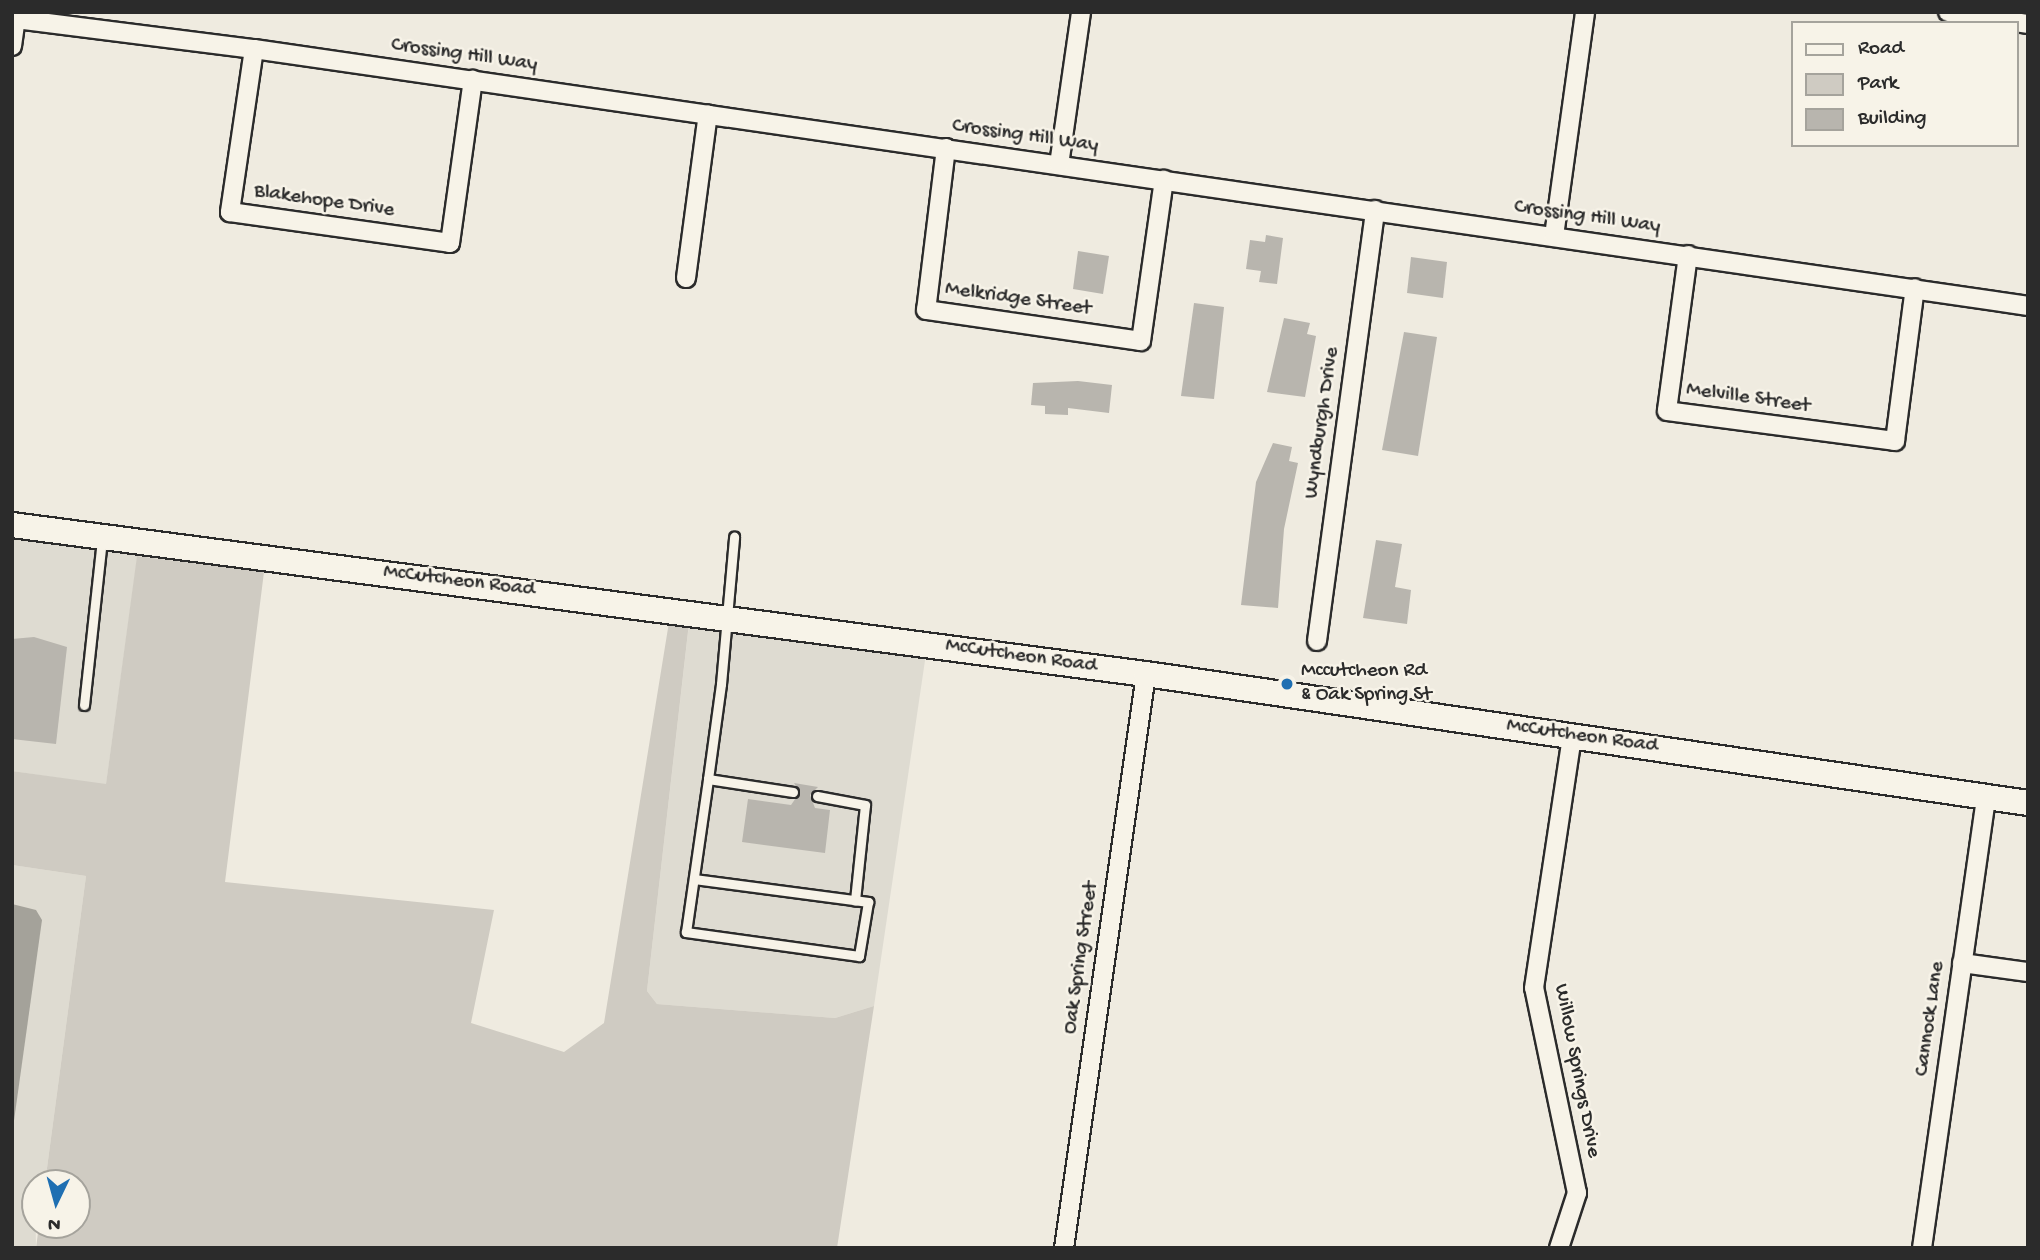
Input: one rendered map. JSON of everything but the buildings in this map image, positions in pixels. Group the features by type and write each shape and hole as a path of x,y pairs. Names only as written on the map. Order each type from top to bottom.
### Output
{"main road":[{"name":"McCutcheon Road","path":"12,525 1146,674 2028,803"}],"street":[{"path":"1059,165 1081,12"},
{"path":"1554,236 1585,12"},
{"path":"1948,12 2008,21"},
{"name":"Crossing Hill Way","path":"12,46 16,19 254,49 2028,306"},
{"name":"Blakehope Drive","path":"254,49 230,212 450,243 473,80"},
{"path":"686,278 708,114"},
{"name":"Melkridge Street","path":"946,148 926,310 1141,341 1164,180"},
{"name":"Wyndburgh Drive","path":"1317,641 1375,210"},
{"name":"Melville Street","path":"1688,255 1667,411 1895,441 1915,288"},
{"name":"Oak Spring Street","path":"1064,1248 1146,674"},
{"name":"Willow Springs Drive","path":"1559,1248 1577,1193 1534,988 1572,736"},
{"name":"Cannock Lane","path":"1922,1248 1986,796"},
{"path":"1962,963 2028,972"}],"lane":[{"path":"84,705 102,537"},
{"path":"694,878 868,902 859,956 686,932 708,779 734,537"},
{"path":"708,779 793,792"},
{"path":"817,796 865,805 855,900"}],"shaded area":[{"path":"12,528 139,545 106,785 12,771"},
{"path":"690,615 927,647 874,1006 835,1018 657,1004 647,991"},
{"path":"12,865 86,876 47,1169 21,1169 21,1239 36,1239 36,1248 12,1248"},
{"path":"12,904 36,910 42,920 12,1135"}],"green space":[{"path":"137,556 264,572 225,882 494,910 471,1023 564,1052 604,1023 669,622 689,623 647,991 657,1004 835,1018 874,1006 837,1248 36,1248 37,1239 91,1239 91,1169 47,1169 86,876 12,865 12,771 106,784"}],"place":[{"name":"Mccutcheon Rd & Oak Spring St","path":"1287,684"}]}
